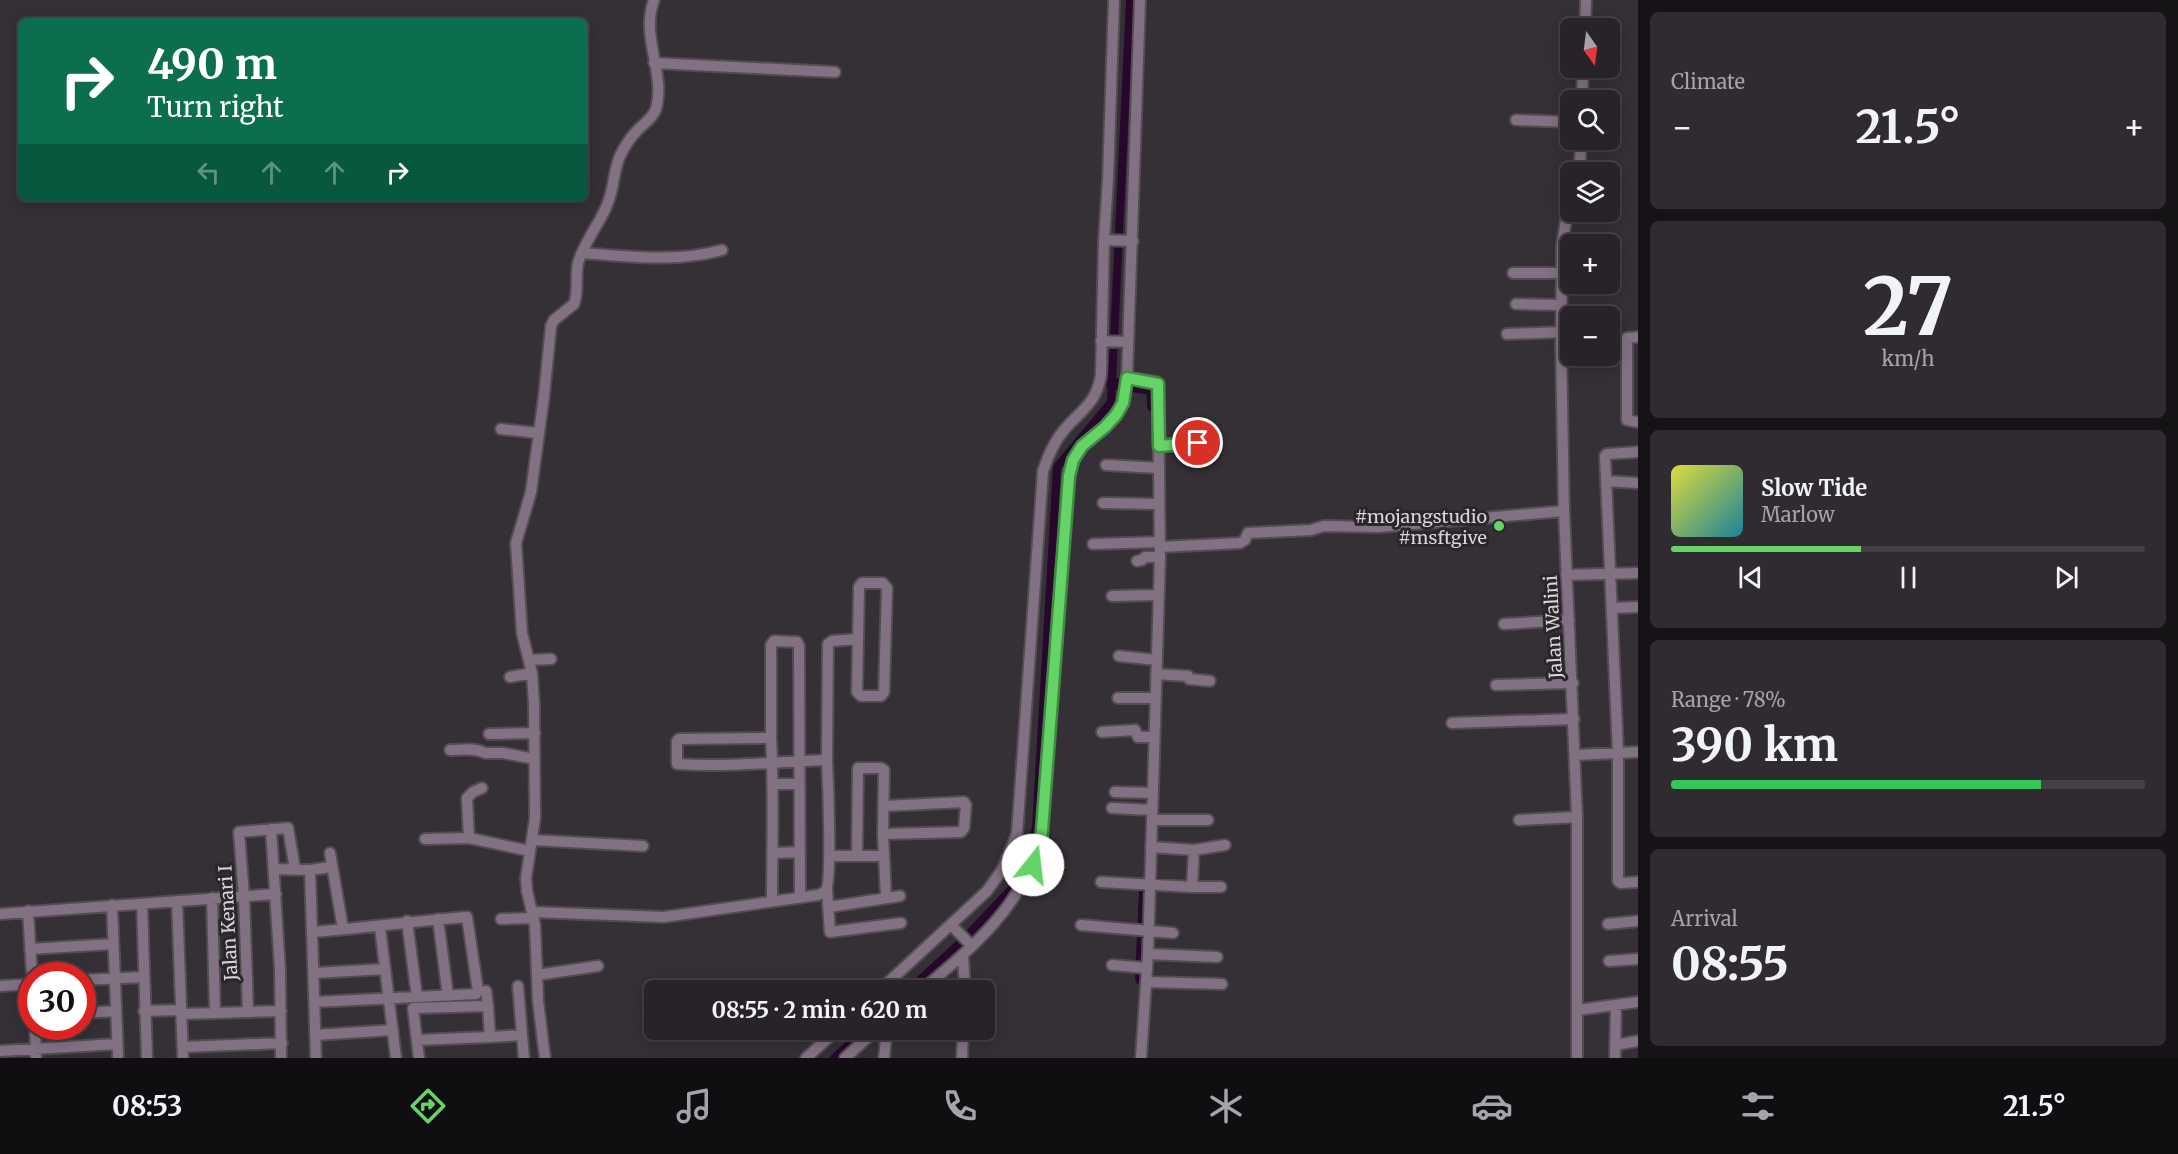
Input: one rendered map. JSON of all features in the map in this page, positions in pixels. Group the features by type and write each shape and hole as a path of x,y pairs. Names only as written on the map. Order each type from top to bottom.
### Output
{"street":[{"path":"545,1058 538,1009 533,915 526,878 535,818 535,733 532,673 522,633 516,543 531,492 551,326 554,320 574,304 577,297 577,270 582,253 608,203 620,156 630,138 652,118 655,111 658,77 649,27 654,0"},
{"path":"892,980 953,927 987,891 1002,870 1017,834 1043,471 1050,452 1063,430 1094,400 1101,375 1104,341 1114,0"},
{"path":"934,980 963,956 970,945 991,927 1019,892 1033,865 1041,842 1069,476 1073,460 1082,446 1116,415 1123,403 1127,378 1124,342 1131,241 1140,0"},
{"path":"1585,18 1586,0"},
{"path":"654,63 835,72"},
{"path":"1516,120 1560,122"},
{"path":"1106,240 1131,241"},
{"path":"582,253 663,258 691,257 722,250"},
{"path":"1513,273 1560,273"},
{"name":"Jalan Walini","path":"1561,294 1561,305"},
{"path":"1516,304 1561,305"},
{"path":"1507,334 1560,332"},
{"path":"1632,338 1633,422"},
{"path":"1104,341 1124,342"},
{"name":"Jalan Walini","path":"1566,366 1564,512 1577,817 1577,1058"},
{"path":"1127,378 1158,384 1157,595 1154,660 1156,674 1150,793 1151,847 1145,929 1148,954 1144,968 1146,982 1141,1058"},
{"path":"501,429 538,433"},
{"path":"1159,446 1198,443"},
{"path":"1638,452 1605,455 1618,752 1618,881 1621,883 1638,882"},
{"path":"1106,465 1156,468"},
{"path":"1606,480 1638,487"},
{"path":"1103,503 1156,504"},
{"path":"1093,544 1157,549 1240,543 1245,540 1248,533 1257,531 1300,530 1324,526 1379,527 1564,512"},
{"path":"1137,561 1157,549"},
{"path":"1566,575 1638,573"},
{"path":"860,584 886,585 883,695 858,695 858,639 860,584"},
{"path":"1112,596 1157,595"},
{"path":"1612,608 1638,607"},
{"path":"1504,624 1569,620"},
{"path":"858,639 832,640 828,644 829,856 827,889 829,930 833,933 901,923"},
{"path":"772,901 771,645 774,641 797,642 799,646 800,897"},
{"path":"1119,656 1154,660"},
{"path":"530,660 551,659"},
{"path":"510,677 532,673"},
{"path":"1156,674 1188,676 1189,679 1210,681"},
{"path":"1496,685 1572,683"},
{"path":"1119,698 1153,698"},
{"path":"1452,723 1574,719"},
{"path":"1102,732 1135,730 1138,736 1152,737"},
{"path":"489,734 535,733"},
{"path":"771,738 679,739 675,744 676,761 679,765 746,765 827,760"},
{"path":"450,750 502,753 534,759"},
{"path":"1575,755 1638,753"},
{"path":"857,856 858,768 883,768 886,898"},
{"path":"772,784 798,784"},
{"path":"469,838 466,802 473,792 482,789"},
{"path":"1115,792 1150,793"},
{"path":"883,834 961,832 964,828 966,805 963,802 884,806"},
{"path":"1112,808 1208,820"},
{"path":"1519,820 1577,817"},
{"path":"281,1058 276,894 271,829 283,827 290,830 295,869"},
{"name":"Jalan Kenari I","path":"248,1012 239,832 271,829"},
{"path":"426,839 469,838 531,846 643,846"},
{"path":"1151,847 1194,850 1225,845"},
{"path":"1192,887 1194,850"},
{"path":"772,853 799,852"},
{"path":"330,854 343,929"},
{"path":"829,856 884,856"},
{"path":"274,869 310,870 331,867"},
{"path":"310,870 316,1058"},
{"path":"1101,882 1221,887"},
{"path":"501,919 533,915 664,917 818,895 827,889"},
{"path":"0,914 276,894"},
{"path":"829,907 900,896"},
{"path":"212,898 215,1013"},
{"path":"177,901 183,1052 282,1043"},
{"path":"142,904 147,1058"},
{"path":"112,905 118,1056"},
{"path":"28,911 31,962"},
{"path":"312,932 468,917 478,991 476,994 448,996 315,1002"},
{"path":"438,920 448,996"},
{"path":"408,921 417,998"},
{"path":"1608,924 1638,921"},
{"path":"1081,925 1173,933"},
{"path":"380,927 396,1058"},
{"path":"953,927 970,945"},
{"path":"30,949 113,944"},
{"path":"1148,954 1217,957"},
{"path":"963,956 964,980"},
{"path":"1609,962 1638,958"},
{"path":"537,975 598,966"},
{"path":"1112,966 1144,968"},
{"path":"314,972 385,969"},
{"path":"96,979 144,977"},
{"path":"1146,982 1222,984"},
{"path":"0,986 18,985"},
{"path":"518,986 524,1058"},
{"path":"486,991 490,1037"},
{"path":"1576,1010 1638,1002"},
{"path":"1615,1058 1616,1005"},
{"path":"419,1058 413,1008 488,1006"},
{"path":"96,1012 117,1011"},
{"path":"144,1011 215,1013 281,1011"},
{"path":"315,1035 393,1030"},
{"path":"417,1040 522,1035"},
{"path":"806,1058 826,1040"},
{"path":"845,1058 864,1040"},
{"path":"884,1058 886,1040"},
{"path":"962,1058 963,1040"},
{"path":"1616,1045 1638,1041"},
{"path":"0,1052 36,1053 117,1044"}],"waterway":[{"path":"920,980 960,943 1017,883 1036,828 1057,467 1111,402 1130,0"},
{"path":"1112,384 1120,384"},
{"path":"1132,386 1152,389 1153,406"},
{"path":"1141,979 1145,891"},
{"path":"834,1058 854,1040"}],"place":[{"name":"#mojangstudio #msftgive","path":"1499,526"}],"route":[{"path":"1033,865 1041,842 1064,528 1069,476 1073,460 1082,446 1116,415 1123,403 1127,378 1158,384 1159,446 1198,443"}]}
